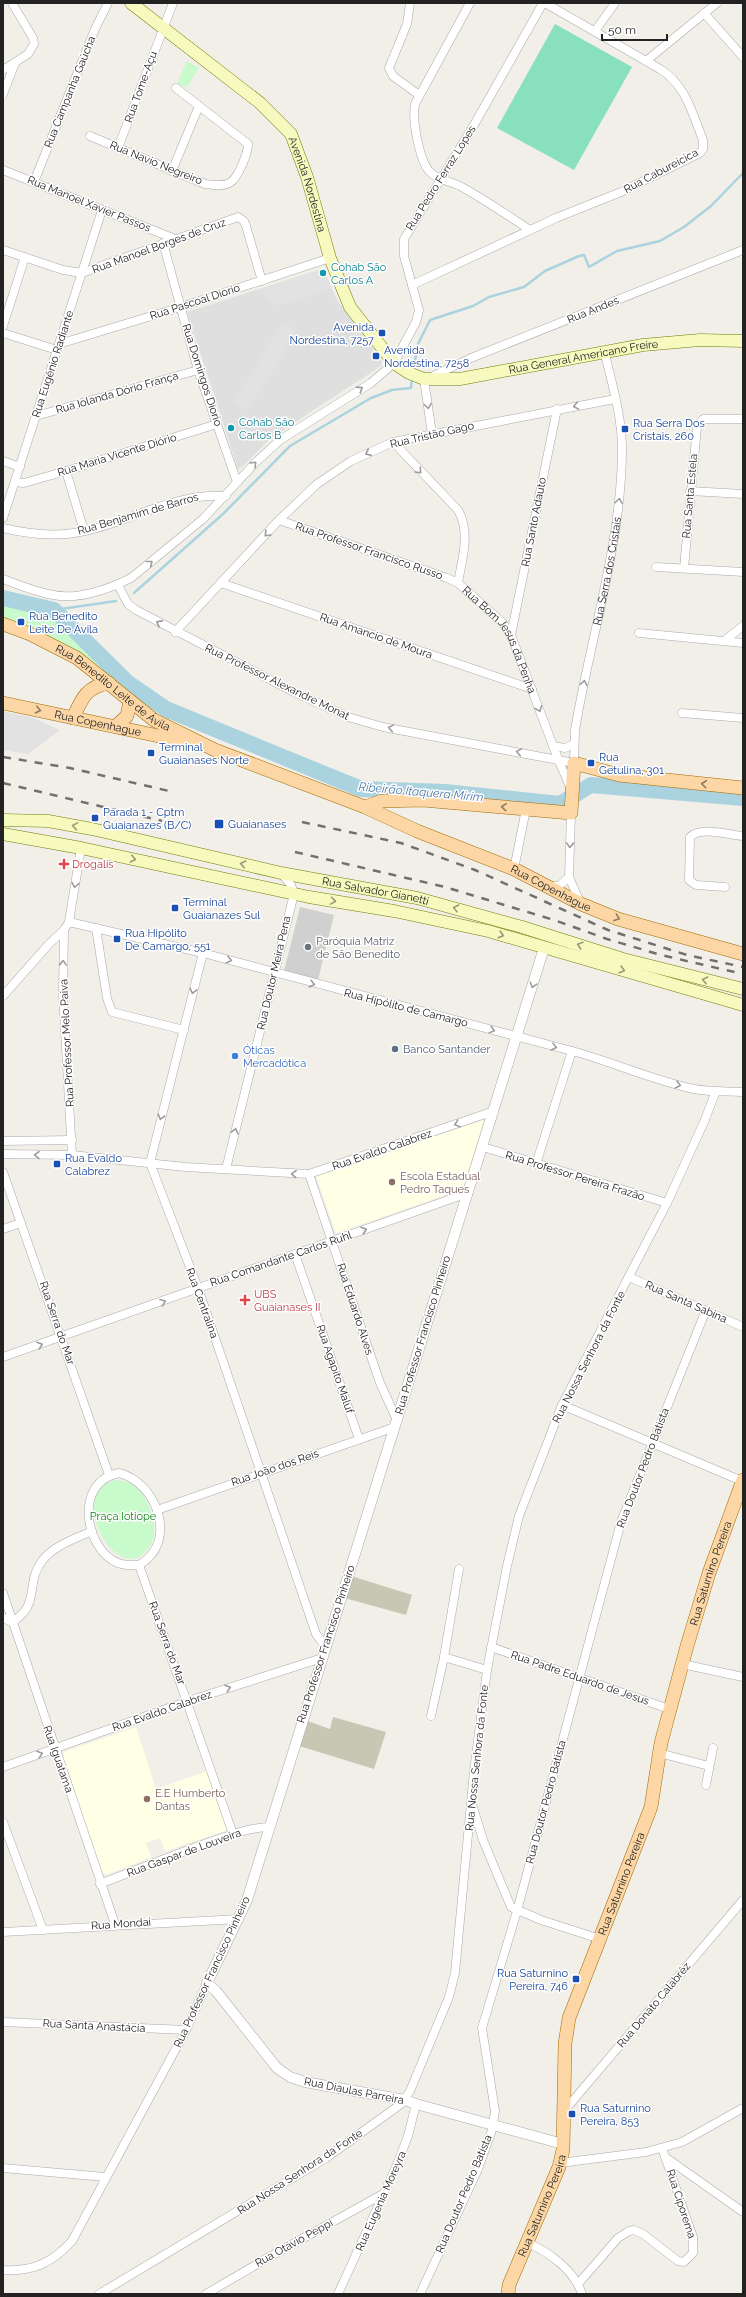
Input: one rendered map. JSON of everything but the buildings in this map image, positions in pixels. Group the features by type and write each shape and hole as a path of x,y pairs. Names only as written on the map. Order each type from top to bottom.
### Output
{"main road":[{"name":"Avenida Nordestina","path":"132,3 260,103 291,134 307,177 330,258 350,307 394,363 420,376"},
{"name":"Rua General Americano Freire","path":"420,376 446,375 460,379 604,351 643,345 700,340 743,341"},
{"name":"Rua Benedito Leite de Ávila","path":"3,624 62,649 77,658 154,720 215,750 365,807"},
{"path":"73,718 81,700 94,687 109,683"},
{"path":"81,700 92,720"},
{"path":"116,726 127,716 130,701"},
{"name":"Rua Copenhague","path":"3,703 73,718 92,720 215,750"},
{"path":"574,763 620,775 743,788"},
{"name":"Rua Serra dos Cristais","path":"571,801 574,763"},
{"path":"365,807 382,801 423,800 526,808 571,801"},
{"name":"Rua Copenhague","path":"365,807 417,831 514,869 550,886 581,904 618,919 743,954"},
{"name":"Rua Salvador Gianetti","path":"3,820 48,821 96,830 281,873 417,898 467,911 623,959 743,989"},
{"path":"81,848 85,837 96,830"},
{"name":"Rua Salvador Gianetti","path":"3,834 81,848 294,894 488,931 743,1005"},
{"name":"Rua Saturnino Pereira","path":"506,2291 528,2243 560,2163 564,2144 566,2029 651,1807 659,1753 669,1710 709,1573 743,1481"}],"street":[{"path":"3,70 28,54 34,44 33,38 12,3"},
{"name":"Rua Campanha Gaúcha","path":"34,182 95,29 108,3"},
{"name":"Rua Tome-Açu","path":"118,148 172,3"},
{"path":"410,3 407,24 388,68 393,76 419,95"},
{"path":"470,3 419,95 414,110 414,119 421,155 430,171 441,179 459,186 530,230"},
{"name":"Rua Cabureicica","path":"412,285 530,230 635,186 701,151 703,140 684,93 668,74 544,3"},
{"name":"Rua Pedro Ferraz Lopes","path":"394,363 418,317 418,303 404,256 404,239 501,79 544,3"},
{"path":"595,31 615,3"},
{"path":"646,61 717,3"},
{"path":"704,13 743,57"},
{"path":"3,94 15,63"},
{"name":"Rua Navio Negreiro","path":"90,136 205,184 222,186 232,183 236,178 247,154 248,144 244,139 176,88"},
{"path":"172,171 199,106"},
{"name":"Rua Manoel Xavier Passos","path":"3,170 175,239"},
{"name":"Rua Eugênio Radiante","path":"3,518 102,210"},
{"name":"Rua Manoel Borges de Cruz","path":"82,273 236,217 241,218 246,226 262,281"},
{"name":"Rua Domingos Diorio","path":"163,243 198,370 236,482"},
{"path":"3,250 63,270 82,273"},
{"name":"Rua Andes","path":"446,375 743,250"},
{"path":"3,326 25,257"},
{"name":"Rua Pascoal Diorio","path":"58,347 330,258"},
{"path":"3,333 58,347"},
{"name":"Rua Serra dos Cristais","path":"574,763 574,744 577,716 614,537 622,450 620,422 604,351"},
{"path":"3,580 43,593 66,596 120,588 152,563 203,519 226,496 236,482 280,440 371,383 394,363"},
{"name":"Rua Iolanda Dório França","path":"36,416 198,370"},
{"path":"420,376 432,434"},
{"name":"Rua Tristão Gago","path":"176,632 280,520 317,484 346,464 393,442 557,409 615,399"},
{"name":"Rua Santo Adauto","path":"511,635 557,409"},
{"name":"Rua Santa Estela","path":"684,568 697,427 699,422 703,419 743,419"},
{"name":"Rua Maria Vicente Diório","path":"15,482 24,483 66,471 217,424"},
{"name":"Rua Bom Jesus da Penha","path":"393,442 458,510 462,518 465,535 458,583 502,622 511,635 558,759 571,801 569,877 581,904"},
{"path":"3,461 20,467"},
{"path":"66,471 84,531"},
{"path":"690,491 743,494"},
{"name":"Rua Benjamim de Barros","path":"3,528 36,533 84,531 196,496 226,496"},
{"name":"Rua Professor Francisco Russo","path":"280,520 458,583"},
{"path":"656,567 743,572"},
{"name":"Rua Amancio de Moura","path":"221,583 532,689"},
{"name":"Rua Professor Alexandre Monat","path":"120,588 128,604 136,610 176,632 348,717 383,727 574,763"},
{"path":"724,640 743,626"},
{"path":"639,633 743,643"},
{"path":"682,713 743,718"},
{"path":"553,746 564,748 574,744"},
{"path":"514,869 526,808"},
{"path":"726,888 696,885 689,880 690,838 698,833 706,832 743,836"},
{"path":"3,996 49,944 64,930 69,922 81,848"},
{"path":"281,873 291,885 294,894"},
{"path":"550,886 559,886 569,877"},
{"name":"Rua Doutor Meira Pena","path":"226,1169 294,894"},
{"name":"Rua Hipólito de Camargo","path":"69,922 203,953 572,1051 611,1062 661,1081 696,1089 743,1092"},
{"path":"96,928 107,998 112,1012 184,1030"},
{"name":"Rua Professor Melo Paiva","path":"64,930 63,994 72,1155"},
{"name":"Rua Professor Francisco Pinheiro","path":"3,2270 15,2271 40,2267 58,2256 78,2232 105,2177 186,2030 207,1983 240,1919 483,1148 544,948"},
{"path":"150,1163 203,953"},
{"path":"536,1164 572,1051"},
{"name":"Rua Nossa Senhora da Fonte","path":"99,2294 326,2158 405,2100 425,2056 453,1982 459,1945 471,1802 487,1670 519,1516 562,1405 667,1203 704,1122 716,1091"},
{"name":"Rua Evaldo Calabrez","path":"3,1154 72,1155 150,1163 309,1174 494,1111"},
{"path":"3,1141 72,1140"},
{"name":"Rua Professor Pereira Frazão","path":"483,1148 667,1203"},
{"name":"Rua Centralina","path":"150,1163 198,1288 316,1634 325,1646"},
{"name":"Rua Serra do Mar","path":"3,1172 62,1337 109,1475"},
{"name":"Rua Eduardo Alves","path":"309,1174 333,1240 380,1383 396,1424"},
{"name":"Rua Comandante Carlos Ruhl","path":"3,1357 468,1193"},
{"path":"3,1229 21,1223"},
{"name":"Rua Agapito Maluf","path":"295,1254 358,1439"},
{"name":"Rua Santa Sabina","path":"629,1278 743,1327"},
{"name":"Rua Doutor Pedro Batista","path":"420,2294 478,2169 493,2125 495,2112 482,2028 517,1911 621,1522 706,1310"},
{"path":"562,1405 743,1481"},
{"name":"Rua João dos Reis","path":"157,1510 358,1439 396,1424"},
{"path":"119,1473 137,1481 147,1490 157,1510 160,1532 157,1543 152,1554 139,1565 117,1563 106,1555 92,1531 88,1513 89,1499 96,1486 109,1475 119,1473"},
{"path":"3,1618 12,1622 29,1607 36,1573 48,1554 75,1538 92,1531"},
{"name":"Rua Serra do Mar","path":"139,1565 188,1701 233,1834"},
{"path":"431,1716 444,1657 459,1569"},
{"name":"Rua Iguatama","path":"3,1593 54,1749 115,1924"},
{"name":"Rua Padre Eduardo de Jesus","path":"491,1647 669,1710"},
{"path":"444,1657 487,1670"},
{"name":"Rua Evaldo Calabrez","path":"3,1767 188,1701 312,1659 322,1658"},
{"path":"682,1664 743,1677"},
{"path":"706,1785 713,1748"},
{"path":"659,1753 709,1766"},
{"path":"471,1802 483,1840 507,1900 517,1911 600,1939"},
{"path":"3,1822 43,1930"},
{"name":"Rua Gaspar de Louveira","path":"100,1884 233,1834 257,1827 269,1827"},
{"name":"Rua Donato Calabrêz","path":"565,2110 743,1900"},
{"name":"Rua Mondai","path":"3,1932 115,1924 240,1919"},
{"name":"Rua Diaulas Parreira","path":"207,1983 216,1991 277,2068 286,2075 305,2082 405,2100 564,2144"},
{"name":"Rua Santa Anastácia","path":"3,2022 186,2030"},
{"name":"Rua Eugenia Moreyra","path":"338,2294 408,2136 416,2104"},
{"path":"560,2163 662,2148 682,2142 743,2108"},
{"name":"Rua Ciporema","path":"578,2284 618,2238 629,2231 637,2231 643,2234 678,2260 684,2262 693,2253 693,2237 662,2148"},
{"path":"666,2157 743,2212"},
{"path":"3,2168 105,2177"},
{"name":"Rua Otávio Peppi","path":"206,2294 277,2252 383,2194"},
{"path":"528,2243 553,2257 578,2284 582,2294"}],"shaded area":[{"path":"319,270 321,276 326,275 337,300 382,361 381,366 271,438 242,467 238,469 187,312"},
{"path":"319,270 321,276 326,275 332,289 276,306 267,300 263,288"},
{"path":"283,323 297,332 248,410 234,401"},
{"path":"3,711 34,718 60,730 28,754 3,750"},
{"name":"Paróquia Matriz de São Benedito","path":"300,907 334,915 318,980 284,971"},
{"name":"Escola Estadual Pedro Taques","path":"484,1120 463,1189 336,1233 316,1176"},
{"path":"348,1575 412,1595 406,1615 341,1597"},
{"path":"333,1717 386,1732 374,1769 296,1745 302,1719 330,1729"},
{"name":"E.E Humberto Dantas","path":"136,1727 156,1789 207,1771 227,1829 225,1831 165,1851 160,1838 146,1843 151,1857 108,1874 102,1873 63,1757 64,1752"}],"green space":[{"path":"555,24 632,67 574,170 497,128"},
{"path":"187,61 199,68 187,87 177,84"},
{"path":"3,600 56,615 118,681 115,683 3,620"},
{"name":"Praça Iotiope","path":"117,1480 130,1483 137,1488 146,1499 152,1514 154,1535 151,1544 146,1551 134,1559 121,1556 109,1547 100,1532 95,1516 95,1500 102,1487"}],"waterway":[{"path":"413,371 418,344 430,320 473,306 489,297 524,287 545,271 579,256 584,255 589,267 617,251 660,241 684,227 711,206 743,173"},
{"path":"391,390 411,388 412,378"},
{"path":"134,593 223,514 290,446 371,398 392,390"},
{"name":"Ribeirão Itaquera Mirim","path":"3,598 54,610 127,682 166,709 361,789 445,792 560,804 591,785 743,798"},
{"path":"54,610 116,601"}],"railway":[{"path":"3,757 70,768 169,791"},
{"path":"3,783 162,821"},
{"path":"302,822 401,843 475,870 608,930 687,955 743,967"},
{"path":"295,852 445,887 554,920 607,939 661,955 743,974"}],"place":[{"name":"Cohab São Carlos A","path":"323,273"},
{"name":"Avenida Nordestina, 7257","path":"382,333"},
{"name":"Avenida Nordestina, 7258","path":"376,356"},
{"name":"Cohab São Carlos B","path":"231,428"},
{"name":"Rua Serra Dos Cristais, 260","path":"625,429"},
{"name":"Rua Benedito Leite De Ávila","path":"21,622"},
{"name":"Terminal Guaianases Norte","path":"151,753"},
{"name":"Rua Getulina, 301","path":"591,763"},
{"name":"Parada 1 - Cptm Guaianazes (B/C)","path":"95,818"},
{"name":"Guaianases","path":"219,824"},
{"name":"Drogalis","path":"64,864"},
{"name":"Terminal Guaianazes Sul","path":"175,908"},
{"name":"Rua Hipólito De Camargo, 551","path":"117,939"},
{"name":"Paróquia Matriz de São Benedito","path":"308,947"},
{"name":"Banco Santander","path":"395,1049"},
{"name":"Óticas Mercadótica","path":"235,1056"},
{"name":"Rua Evaldo Calabrez","path":"57,1164"},
{"name":"Escola Estadual Pedro Taques","path":"392,1182"},
{"name":"UBS Guaianases II","path":"245,1300"},
{"name":"E.E Humberto Dantas","path":"147,1799"},
{"name":"Rua Saturnino Pereira, 746","path":"576,1979"},
{"name":"Rua Saturnino Pereira, 853","path":"572,2114"}]}
